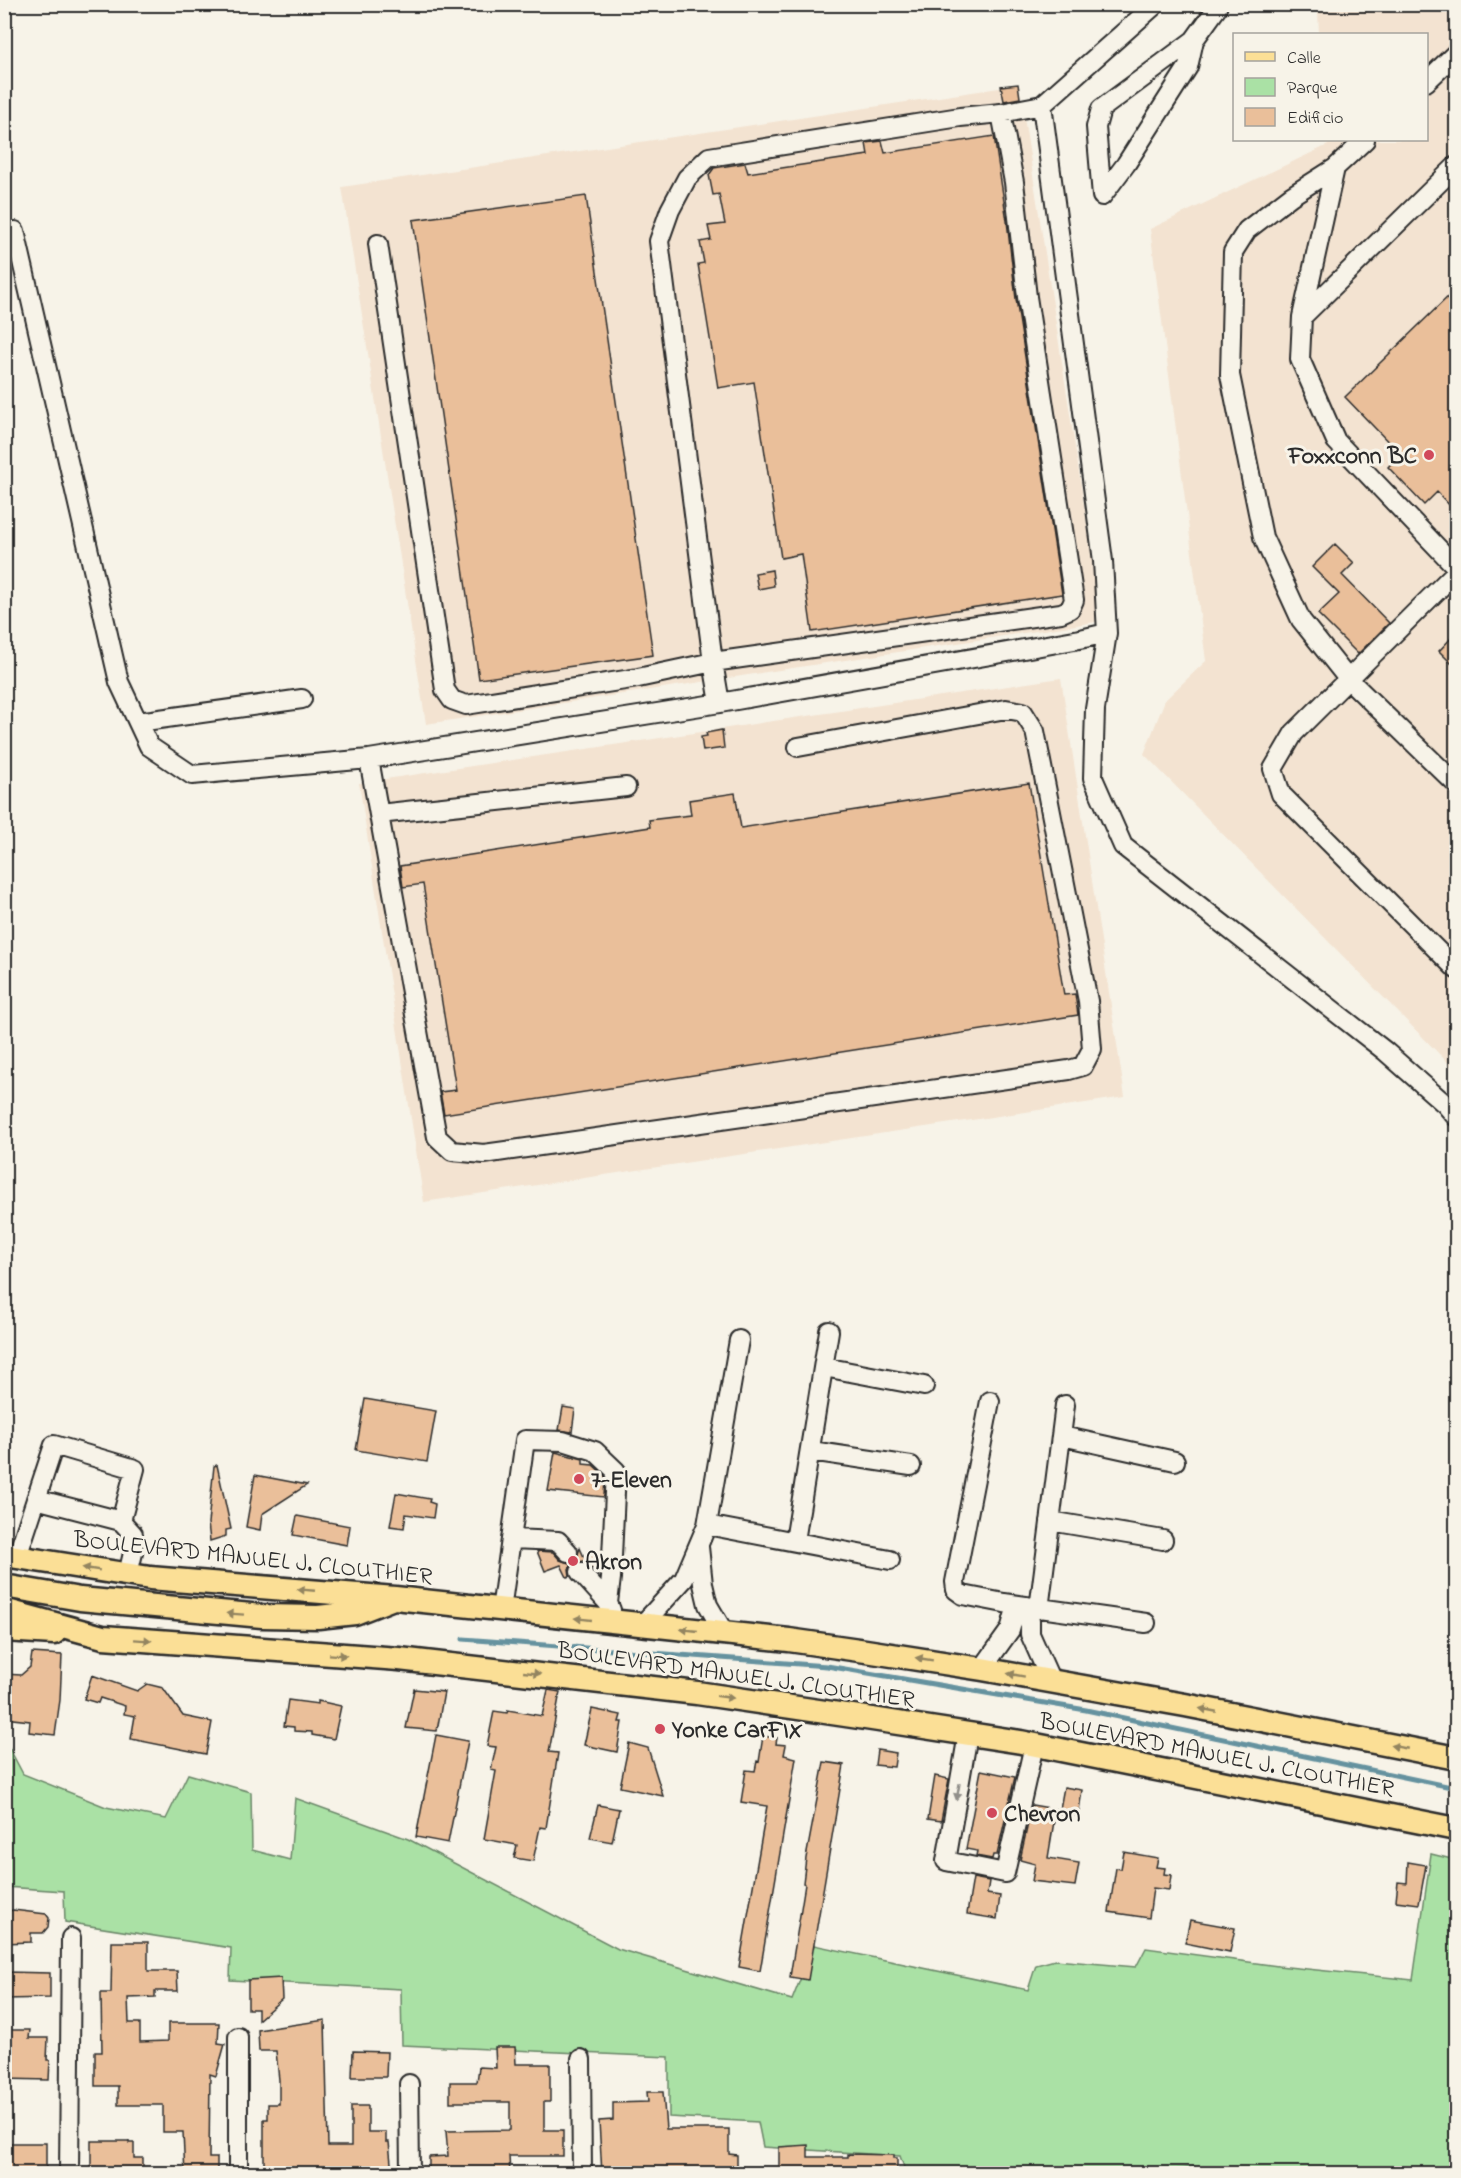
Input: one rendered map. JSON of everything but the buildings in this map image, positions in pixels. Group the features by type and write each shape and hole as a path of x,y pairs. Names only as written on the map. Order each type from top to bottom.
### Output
{"main road":[{"name":"BOULEVARD MANUEL J. CLOUTHIER","path":"11,1556 150,1578 395,1598 501,1610 612,1612 642,1626 789,1640 982,1669 1456,1758"},
{"path":"4,1586 80,1599 262,1616 318,1617 355,1613 395,1598"},
{"name":"BOULEVARD MANUEL J. CLOUTHIER","path":"4,1610 103,1637 399,1659 548,1675 696,1693 968,1734 1034,1745 1456,1829"},
{"path":"4,1630 103,1637"}],"street":[{"path":"720,703 659,241 670,210 687,178 709,158 1042,105 1156,4"},
{"path":"1194,40 1188,67 1126,164 1102,196 1096,127 1101,109 1194,40 1218,4"},
{"path":"1428,80 1456,53"},
{"path":"1042,105 1103,561 1107,633 1095,709 1094,778 1123,846 1385,1051 1445,1104 1456,1117"},
{"path":"378,244 445,690 452,699 466,705 638,678 713,662 1061,613 1070,609 1074,600 1027,297 1014,182 1001,113"},
{"path":"1364,141 1335,168 1291,196 1246,230 1233,252 1230,375 1263,537 1301,621 1347,679 1456,784"},
{"path":"1302,317 1456,166"},
{"path":"1335,168 1302,317 1300,359 1336,441 1456,567"},
{"path":"15,231 119,682 149,746 192,775 369,759 720,703 1107,633"},
{"path":"1456,572 1294,733 1273,769 1281,794 1456,969"},
{"path":"138,722 302,699"},
{"path":"369,759 437,1137 452,1151 484,1154 1069,1070 1083,1066 1092,1049 1089,1001 1035,731 1023,712 1006,709 798,747"},
{"path":"379,814 626,787"},
{"path":"795,1541 829,1331"},
{"path":"642,1626 684,1579 707,1526 739,1340"},
{"path":"824,1367 924,1386"},
{"path":"990,1401 955,1582 956,1590 963,1595 1030,1608 1146,1623"},
{"path":"1051,1681 1030,1634 1030,1608 1050,1521 1065,1405"},
{"path":"1062,1436 1175,1461"},
{"path":"501,1610 513,1539 525,1440 563,1441 595,1451 616,1471 611,1578 612,1612"},
{"path":"11,1556 36,1499 54,1445 135,1469 121,1521"},
{"path":"811,1451 911,1466"},
{"path":"36,1499 121,1521 133,1534 133,1553 128,1574"},
{"path":"1050,1521 1162,1540"},
{"path":"707,1526 890,1560"},
{"path":"513,1539 558,1541 568,1552"},
{"path":"699,1545 703,1584 708,1605 725,1634"},
{"path":"580,1572 612,1612"},
{"path":"982,1669 1010,1630 1014,1616 1030,1608"},
{"path":"968,1734 946,1861 1005,1873 1034,1745"},
{"path":"69,2174 71,1938"},
{"path":"238,2037 238,2174"},
{"path":"581,2059 582,2174"},
{"path":"409,2084 410,2174"}],"shaded area":[{"path":"1326,4 1456,5 1456,1071 1144,754 1165,700 1206,661 1150,229 1328,145 1327,141 1428,141 1428,33 1319,33 1318,11"},
{"path":"1019,85 1102,621 426,724 342,187"},
{"path":"1061,678 1125,1097 424,1202 359,783"}],"green space":[{"path":"4,1738 23,1774 106,1807 166,1819 188,1774 251,1792 252,1850 290,1860 295,1798 408,1839 618,1949 792,2000 814,1945 1028,1990 1036,1965 1055,1960 1136,1967 1146,1948 1278,1966 1413,1980 1431,1854 1456,1860 1456,2173 1212,2174 1195,2167 1146,2174 906,2173 900,2156 763,2147 758,2122 669,2117 669,2057 402,2045 401,1989 230,1980 231,1948 65,1922 64,1891 5,1887"}],"waterway":[{"path":"463,1639 827,1666 1086,1710 1456,1788"}],"place":[{"name":"Foxxconn BC","path":"1429,455"},
{"name":"7-Eleven","path":"579,1479"},
{"name":"Akron","path":"573,1561"},
{"name":"Yonke CarFIX","path":"660,1729"},
{"name":"Chevron","path":"992,1813"}]}
